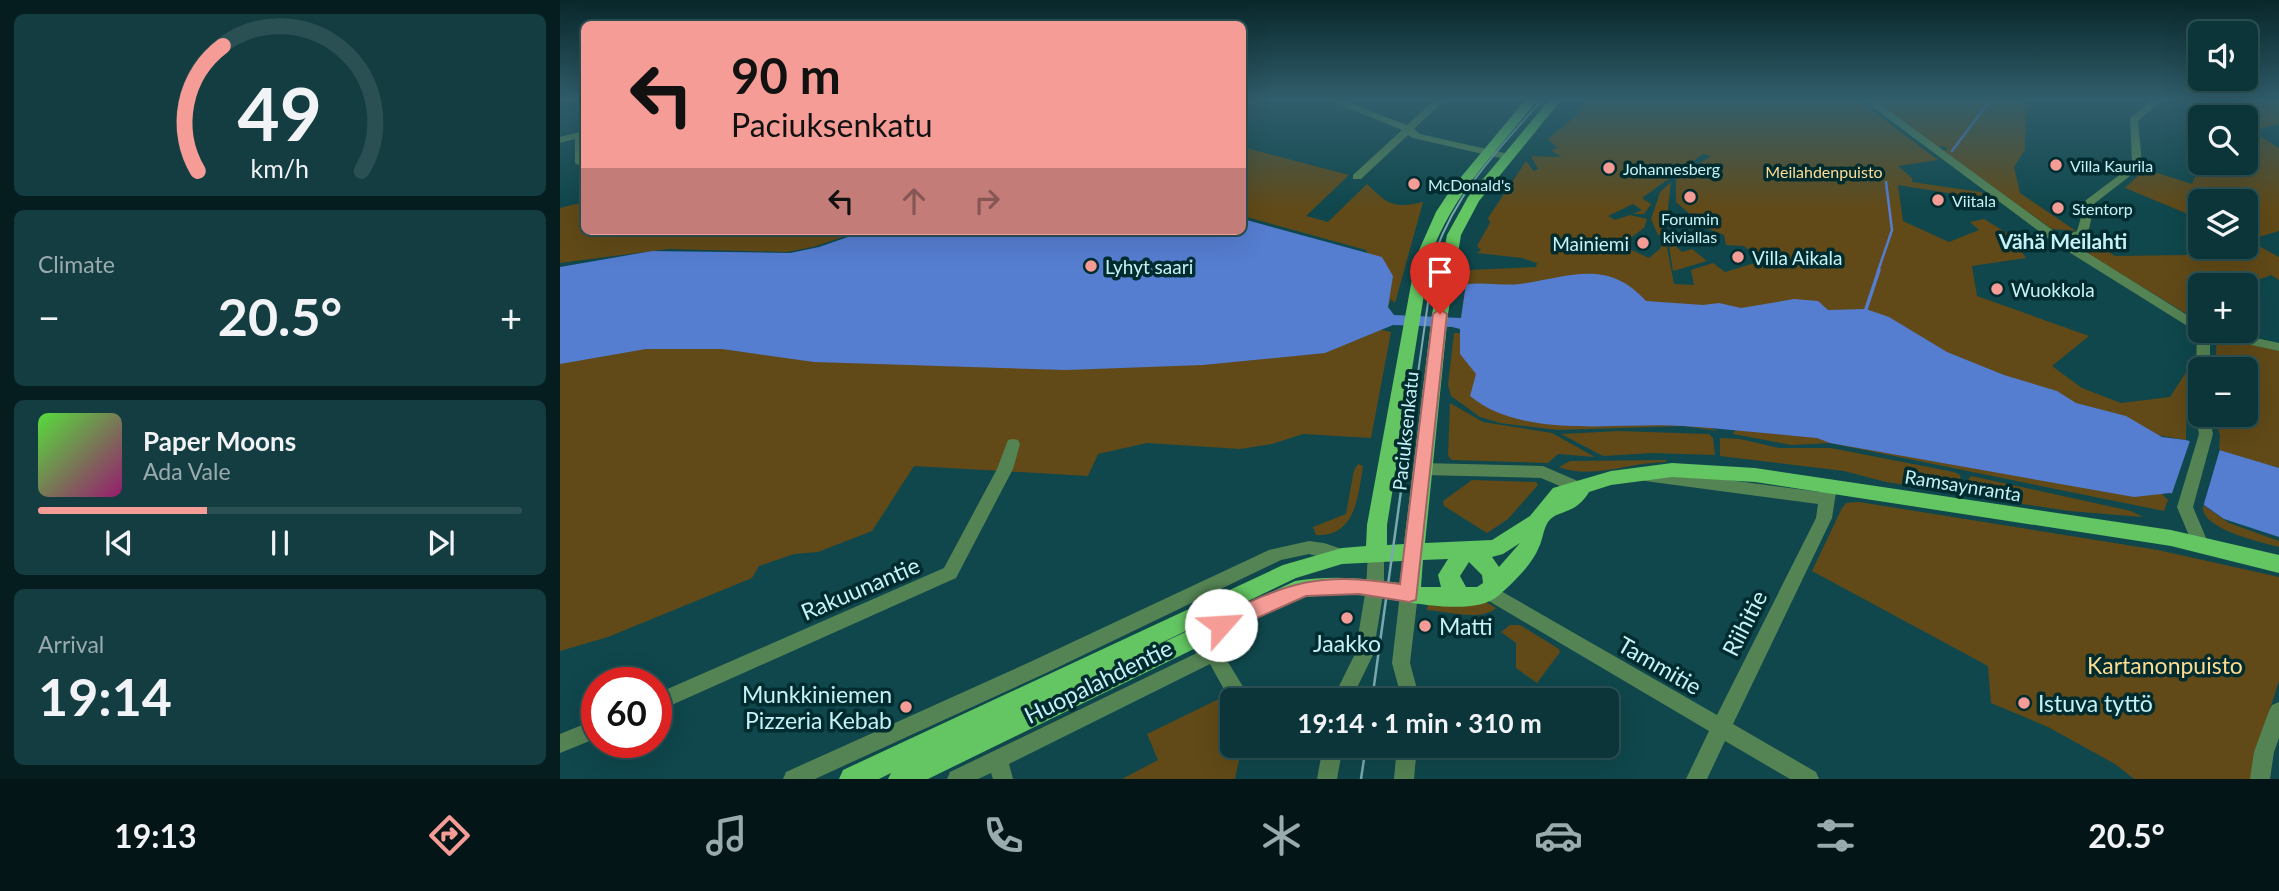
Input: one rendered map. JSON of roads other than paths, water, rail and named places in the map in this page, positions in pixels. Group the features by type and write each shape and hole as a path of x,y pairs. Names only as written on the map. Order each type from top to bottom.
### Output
{"main road":[{"name":"Paciuksenkatu","path":"1376,553 1376,530 1423,257 1432,231 1450,196 1500,135"},
{"name":"Paciuksenkatu","path":"1409,594 1439,321 1454,235 1473,200 1527,135"},
{"name":"Ramsaynranta","path":"1415,550 1467,552 1506,545 1543,517 1577,499 1581,489 1637,473 1724,472 1828,492 2146,534 2279,564"},
{"path":"1409,594 1463,597 1491,589 1529,547 1543,517"},
{"name":"Huopalahdentie","path":"852,779 1283,575 1342,556 1415,550"},
{"path":"1463,597 1452,588 1449,575 1467,552 1489,567 1494,578 1491,589"},
{"name":"Huopalahdentie","path":"901,779 1244,614 1306,588 1375,588 1409,594"}],"street":[{"path":"560,140 580,135"},
{"path":"1357,177 1402,135"},
{"path":"1416,135 1511,155"},
{"path":"1916,135 2055,239 2188,321"},
{"path":"2055,239 2078,234 2086,228 2090,202 2096,194 2129,175 2137,163 2134,135"},
{"path":"580,163 581,149"},
{"path":"2258,342 2279,347"},
{"path":"2201,545 2187,517 2185,501 2204,442 2205,427"},
{"name":"Rakuunantie","path":"672,695 950,573 1005,469 1013,444"},
{"path":"1423,469 1543,472 1581,489"},
{"name":"Riihitie","path":"1696,779 1824,518 1828,492"},
{"name":"Huopalahdentie","path":"793,779 1050,662 1275,555 1302,546 1316,545 1342,556"},
{"name":"Paciuksenkatu","path":"1345,688 1364,655 1375,588 1376,553"},
{"name":"Tammitie","path":"1491,589 1719,728 1809,779"},
{"path":"1408,688 1401,663 1409,594"},
{"name":"Huopalahdentie","path":"957,779 1000,769 1235,643 1244,614"},
{"path":"1214,654 1233,688"},
{"name":"Huopalahdentie","path":"1050,662 1068,660 1129,669"},
{"path":"2260,779 2264,752 2279,711"},
{"path":"560,745 581,735"},
{"path":"1327,779 1331,758"},
{"path":"1404,779 1406,758"}],"water":[{"path":"1246,220 1382,257 1393,276 1388,307 1394,315 1461,318 1466,284 1520,284 1587,274 1617,279 1646,301 1703,305 1719,303 1741,308 1794,299 1818,301 1828,310 1866,309 1889,317 1947,352 2004,375 2057,391 2076,403 2126,416 2162,437 2186,440 2279,468 2279,537 2224,519 2204,505 2170,493 2134,497 1830,443 1817,438 1683,426 1572,426 1516,419 1492,410 1470,396 1476,374 1460,354 1460,329 1452,327 1393,325 1325,353 1203,365 1066,370 814,362 722,349 646,349 560,364 560,267 652,251 790,253 819,247 854,235 1246,235"}],"waterway":[{"path":"1952,151 1964,135"},
{"path":"1878,271 1892,230 1886,182"},
{"path":"1866,309 1879,270"}],"tram line":[{"path":"1401,493 1435,253 1455,210 1481,171 1511,135"},
{"path":"1374,688 1401,491"},
{"path":"1361,779 1364,758"}],"place":[{"name":"Villa Kaurila","path":"2056,165"},
{"name":"Johannesberg","path":"1609,168"},
{"name":"McDonald's","path":"1414,184"},
{"name":"Forumin kiviallas","path":"1690,197"},
{"name":"Viitala","path":"1938,200"},
{"name":"Stentorp","path":"2058,208"},
{"name":"Mainiemi","path":"1643,243"},
{"name":"Villa Aikala","path":"1738,257"},
{"name":"Lyhyt saari","path":"1091,266"},
{"name":"Wuokkola","path":"1997,289"},
{"name":"Jaakko","path":"1347,618"},
{"name":"Matti","path":"1425,626"},
{"name":"Istuva tyttö","path":"2024,703"},
{"name":"Munkkiniemen Pizzeria Kebab","path":"906,707"}],"district":[{"name":"Vähä Meilahti","path":"2063,240"}],"park label":[{"name":"Meilahdenpuisto","path":"1824,171"},
{"name":"Kartanonpuisto","path":"2165,665"}]}
